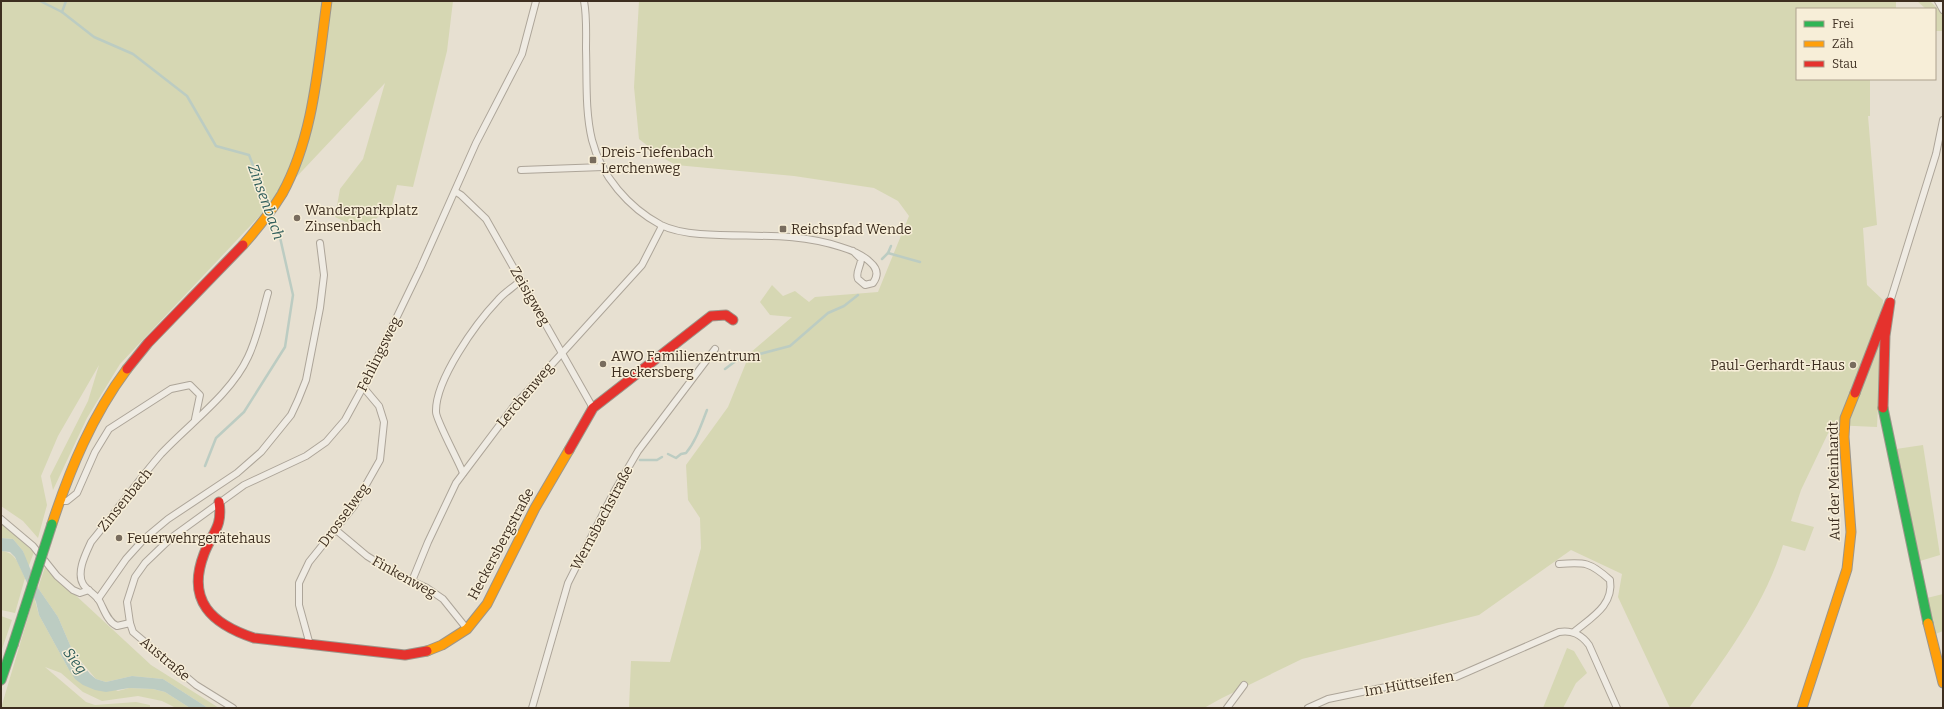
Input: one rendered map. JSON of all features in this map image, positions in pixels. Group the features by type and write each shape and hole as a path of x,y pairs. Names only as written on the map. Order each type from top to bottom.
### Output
{"street":[{"path":"1,680 59,501 80,449 95,418 116,383 147,344 232,257 265,219 288,182 302,144 327,1"},
{"name":"Fehlingsweg","path":"130,623 127,602 135,578 145,563 171,538 244,485 306,456 326,442 345,420 363,387 456,192 476,143 522,54 536,1"},
{"path":"584,1 588,112 592,141 603,167 619,192 662,226 698,234 800,237 830,243 853,251 866,258 876,268 877,276 873,283 865,285 858,279 857,272 861,260 853,251"},
{"path":"1938,1 1943,10"},
{"name":"Auf der Meinhardt","path":"1802,708 1847,569 1851,532 1844,437 1845,418 1890,302 1936,154 1943,120"},
{"path":"521,170 603,167"},
{"name":"Zeisigweg","path":"456,192 486,219 594,408"},
{"name":"Lerchenweg","path":"412,581 428,542 456,483 514,406 642,264 662,226"},
{"path":"98,599 126,560 144,540 168,519 237,473 261,452 291,415 306,380 320,308 324,275 320,243"},
{"path":"464,473 436,414 438,391 453,362 478,323 499,298 521,280"},
{"name":"Zinsenbach","path":"89,590 82,583 81,575 84,556 91,542 161,455 224,391 248,358 258,333 268,293"},
{"name":"Auf der Meinhardt","path":"1890,302 1885,336 1882,404 1931,637 1943,683"},
{"name":"Heckersbergstraße","path":"219,502 221,515 218,527 204,553 199,571 199,591 205,607 221,624 254,638 310,645 410,654 421,653 442,645 467,629 487,604 535,508 594,408 711,316 726,315 733,320"},
{"name":"Wernsbachstraße","path":"532,708 568,583 614,492 638,451 715,349"},
{"path":"59,501 67,501 77,493 95,452 109,429 171,389 190,385 195,388 200,395 195,419"},
{"name":"Drosselweg","path":"310,645 299,605 299,584 309,562 354,506 380,460 384,422 379,406 363,387"},
{"path":"1,519 33,546 57,576 73,590 80,593 89,590"},
{"name":"Finkenweg","path":"336,530 367,556 396,574 427,588 443,599 467,629"},
{"path":"1559,564 1581,562 1596,567 1610,580 1610,596 1604,606 1574,632 1583,638 1588,645 1617,708"},
{"name":"Austraße","path":"89,590 98,599 112,624 117,626 130,623 133,632 196,685 233,708"},
{"name":"Im Hüttseifen","path":"1308,708 1328,699 1391,686 1456,677 1559,632 1574,632"},
{"path":"1227,708 1244,685"}],"green space":[{"path":"1,1 453,1 447,51 413,187 397,185 392,205 365,228 335,217 340,189 363,159 385,83 120,364 87,418 53,490 50,476 88,401 99,365 58,436 41,476 47,505 38,538 23,521 1,506"},
{"path":"639,1 1898,1 1896,2 1896,8 1796,8 1796,80 1870,80 1870,116 1868,116 1877,225 1863,228 1867,285 1883,300 1877,427 1832,425 1801,490 1791,521 1814,527 1805,551 1783,545 1766,589 1755,610 1730,650 1689,708 1670,708 1618,597 1622,574 1571,550 1479,615 1302,659 1204,708 629,708 631,661 670,662 701,548 700,518 688,500 686,465 728,407 750,353 792,317 770,315 760,302 772,285 783,296 795,291 809,302 815,297 878,292 909,216 898,201 874,188 794,176 676,165 663,158 639,139 634,87"},
{"path":"1917,1 1930,1 1943,14 1943,31 1936,31 1936,8 1925,8"},
{"path":"1923,445 1940,555 1920,561 1896,449"},
{"path":"1,523 34,552 28,568 23,551 13,539 1,538"},
{"path":"1,551 14,557 25,578 15,613 1,610"},
{"path":"45,567 151,665 219,708 208,708 163,679 132,676 106,682 96,679 73,652 58,617 38,588"},
{"path":"1943,594 1943,631 1933,635 1927,598"},
{"path":"34,597 39,615 68,668 118,691 129,688 153,689 165,692 190,708 176,708 162,701 138,696 102,701 83,692 61,673 45,667 86,702 95,705 136,702 150,705 150,708 1,708"},
{"path":"1,616 12,620 1,652"},
{"path":"1567,648 1574,651 1587,673 1576,683 1563,708 1543,708"}],"water":[{"name":"Sieg","path":"1,538 13,539 23,551 38,588 58,617 73,652 90,674 96,679 106,682 132,676 163,679 208,708 190,708 165,692 153,689 129,688 106,692 95,690 83,685 75,679 39,615 36,602 15,557 10,552 1,551"}],"waterway":[{"name":"Zinsenbach","path":"40,1 62,12 94,37 133,54 187,96 216,146 249,155 270,209"},
{"path":"62,12 66,1"},
{"name":"Zinsenbach","path":"205,466 216,438 244,412 285,347 293,295 279,233 272,213"},
{"path":"882,259 888,253 891,246"},
{"path":"888,253 920,262"},
{"path":"725,369 737,360 790,346 828,313 844,306 858,295"},
{"path":"668,454 676,458 681,454 686,453 695,438 707,410"},
{"path":"640,460 657,460 662,457"}],"traffic: fast":[{"path":"1883,408 1928,623"},
{"path":"13,645 52,524"},
{"path":"1,680 13,645"}],"traffic: slow":[{"path":"243,245 264,220 282,194 293,172 308,124 313,100 327,1"},
{"path":"52,524 66,483 83,444 103,405 127,369"},
{"path":"1802,708 1847,569 1851,532 1844,437 1845,418 1855,393"},
{"path":"427,651 442,645 467,629 487,604 535,508 569,450"},
{"path":"1928,623 1943,683"}],"traffic: jam":[{"path":"127,369 148,343 243,245"},
{"path":"1855,393 1890,302 1885,336 1883,408"},
{"path":"569,450 593,408 711,316 726,315 733,320"},
{"path":"219,502 220,511 218,524 204,554 199,571 198,585 201,598 206,608 215,618 226,626 254,638 405,655 427,651"}],"place":[{"name":"Dreis-Tiefenbach Lerchenweg","path":"593,160"},
{"name":"Wanderparkplatz Zinsenbach","path":"297,218"},
{"name":"Reichspfad Wende","path":"783,229"},
{"name":"AWO Familienzentrum Heckersberg","path":"603,364"},
{"name":"Paul-Gerhardt-Haus","path":"1853,365"},
{"name":"Feuerwehrgerätehaus","path":"119,538"}]}
